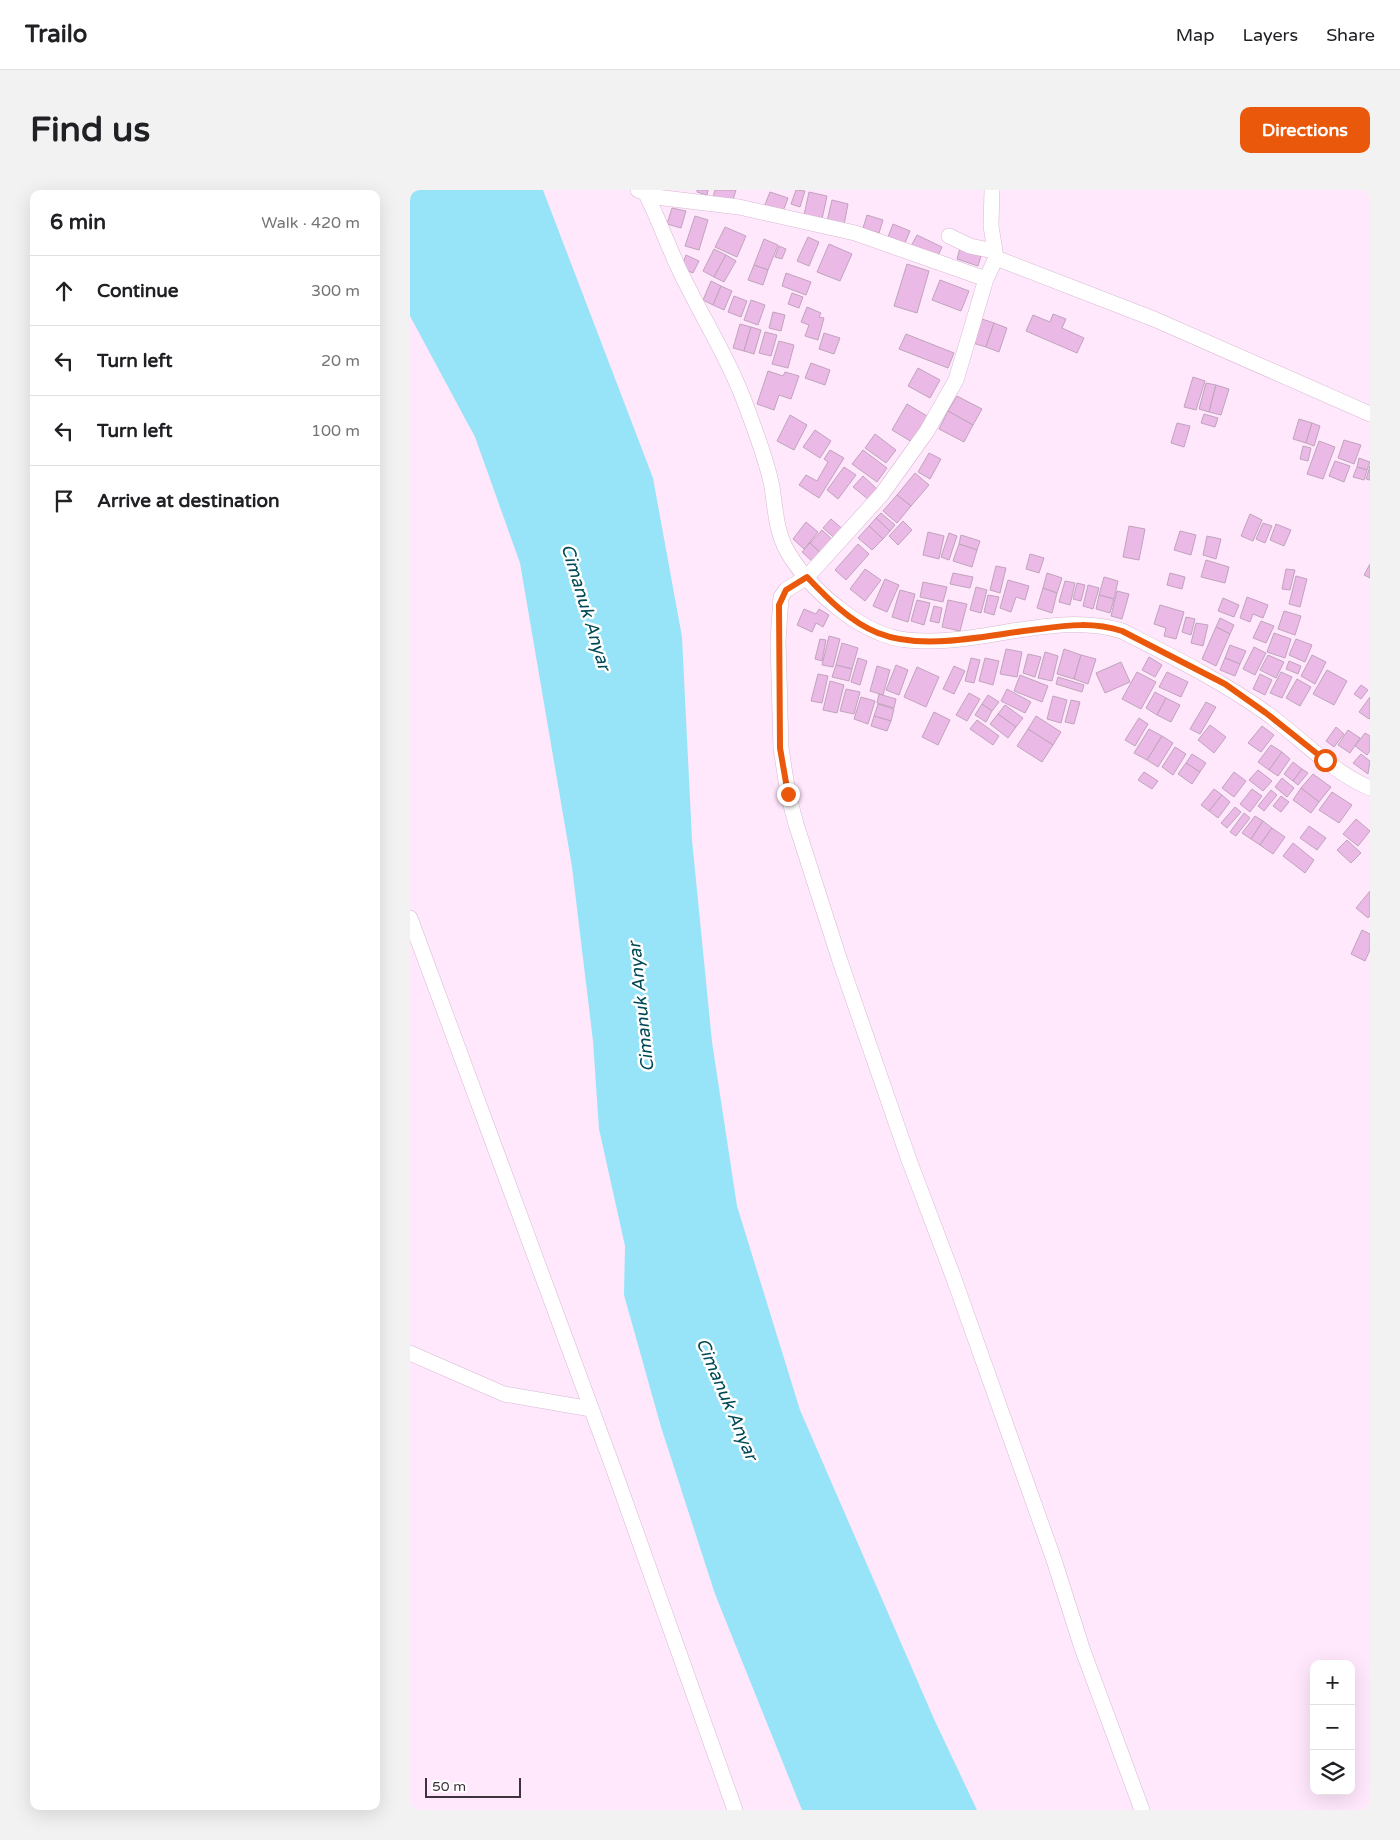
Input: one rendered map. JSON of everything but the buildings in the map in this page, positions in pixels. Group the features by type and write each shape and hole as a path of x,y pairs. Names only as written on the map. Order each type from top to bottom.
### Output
{"street":[{"path":"992,190 991,226 995,254 956,380 939,413 888,486 807,577 786,590 779,605 780,748 788,794 796,824 909,1160 991,1382 1032,1503 1054,1560 1082,1648 1142,1810"},
{"path":"642,192 739,207 847,231 986,279"},
{"path":"642,192 678,267 729,364 764,455 772,488 779,535 792,560 827,598 862,625 877,633 907,640 964,638 1077,625 1108,627 1122,631 1225,684 1266,713 1340,772 1370,788"},
{"path":"948,236 1154,319 1370,414"},
{"path":"410,918 591,1409 735,1810"},
{"path":"410,1353 504,1394 591,1409"}],"water":[{"name":"Cimanuk Anyar","path":"410,190 543,190 653,478 682,637 692,840 712,1042 737,1206 800,1410 934,1719 977,1810 802,1810 715,1594 661,1427 624,1295 625,1246 599,1129 593,1041 572,867 520,563 475,437 410,316"}],"route":[{"path":"788,794 780,748 779,605 781,597 786,590 807,577 827,598 862,625 877,633 907,640 928,641 964,638 1077,625 1108,627 1122,631 1225,684 1266,713 1325,760"}]}
